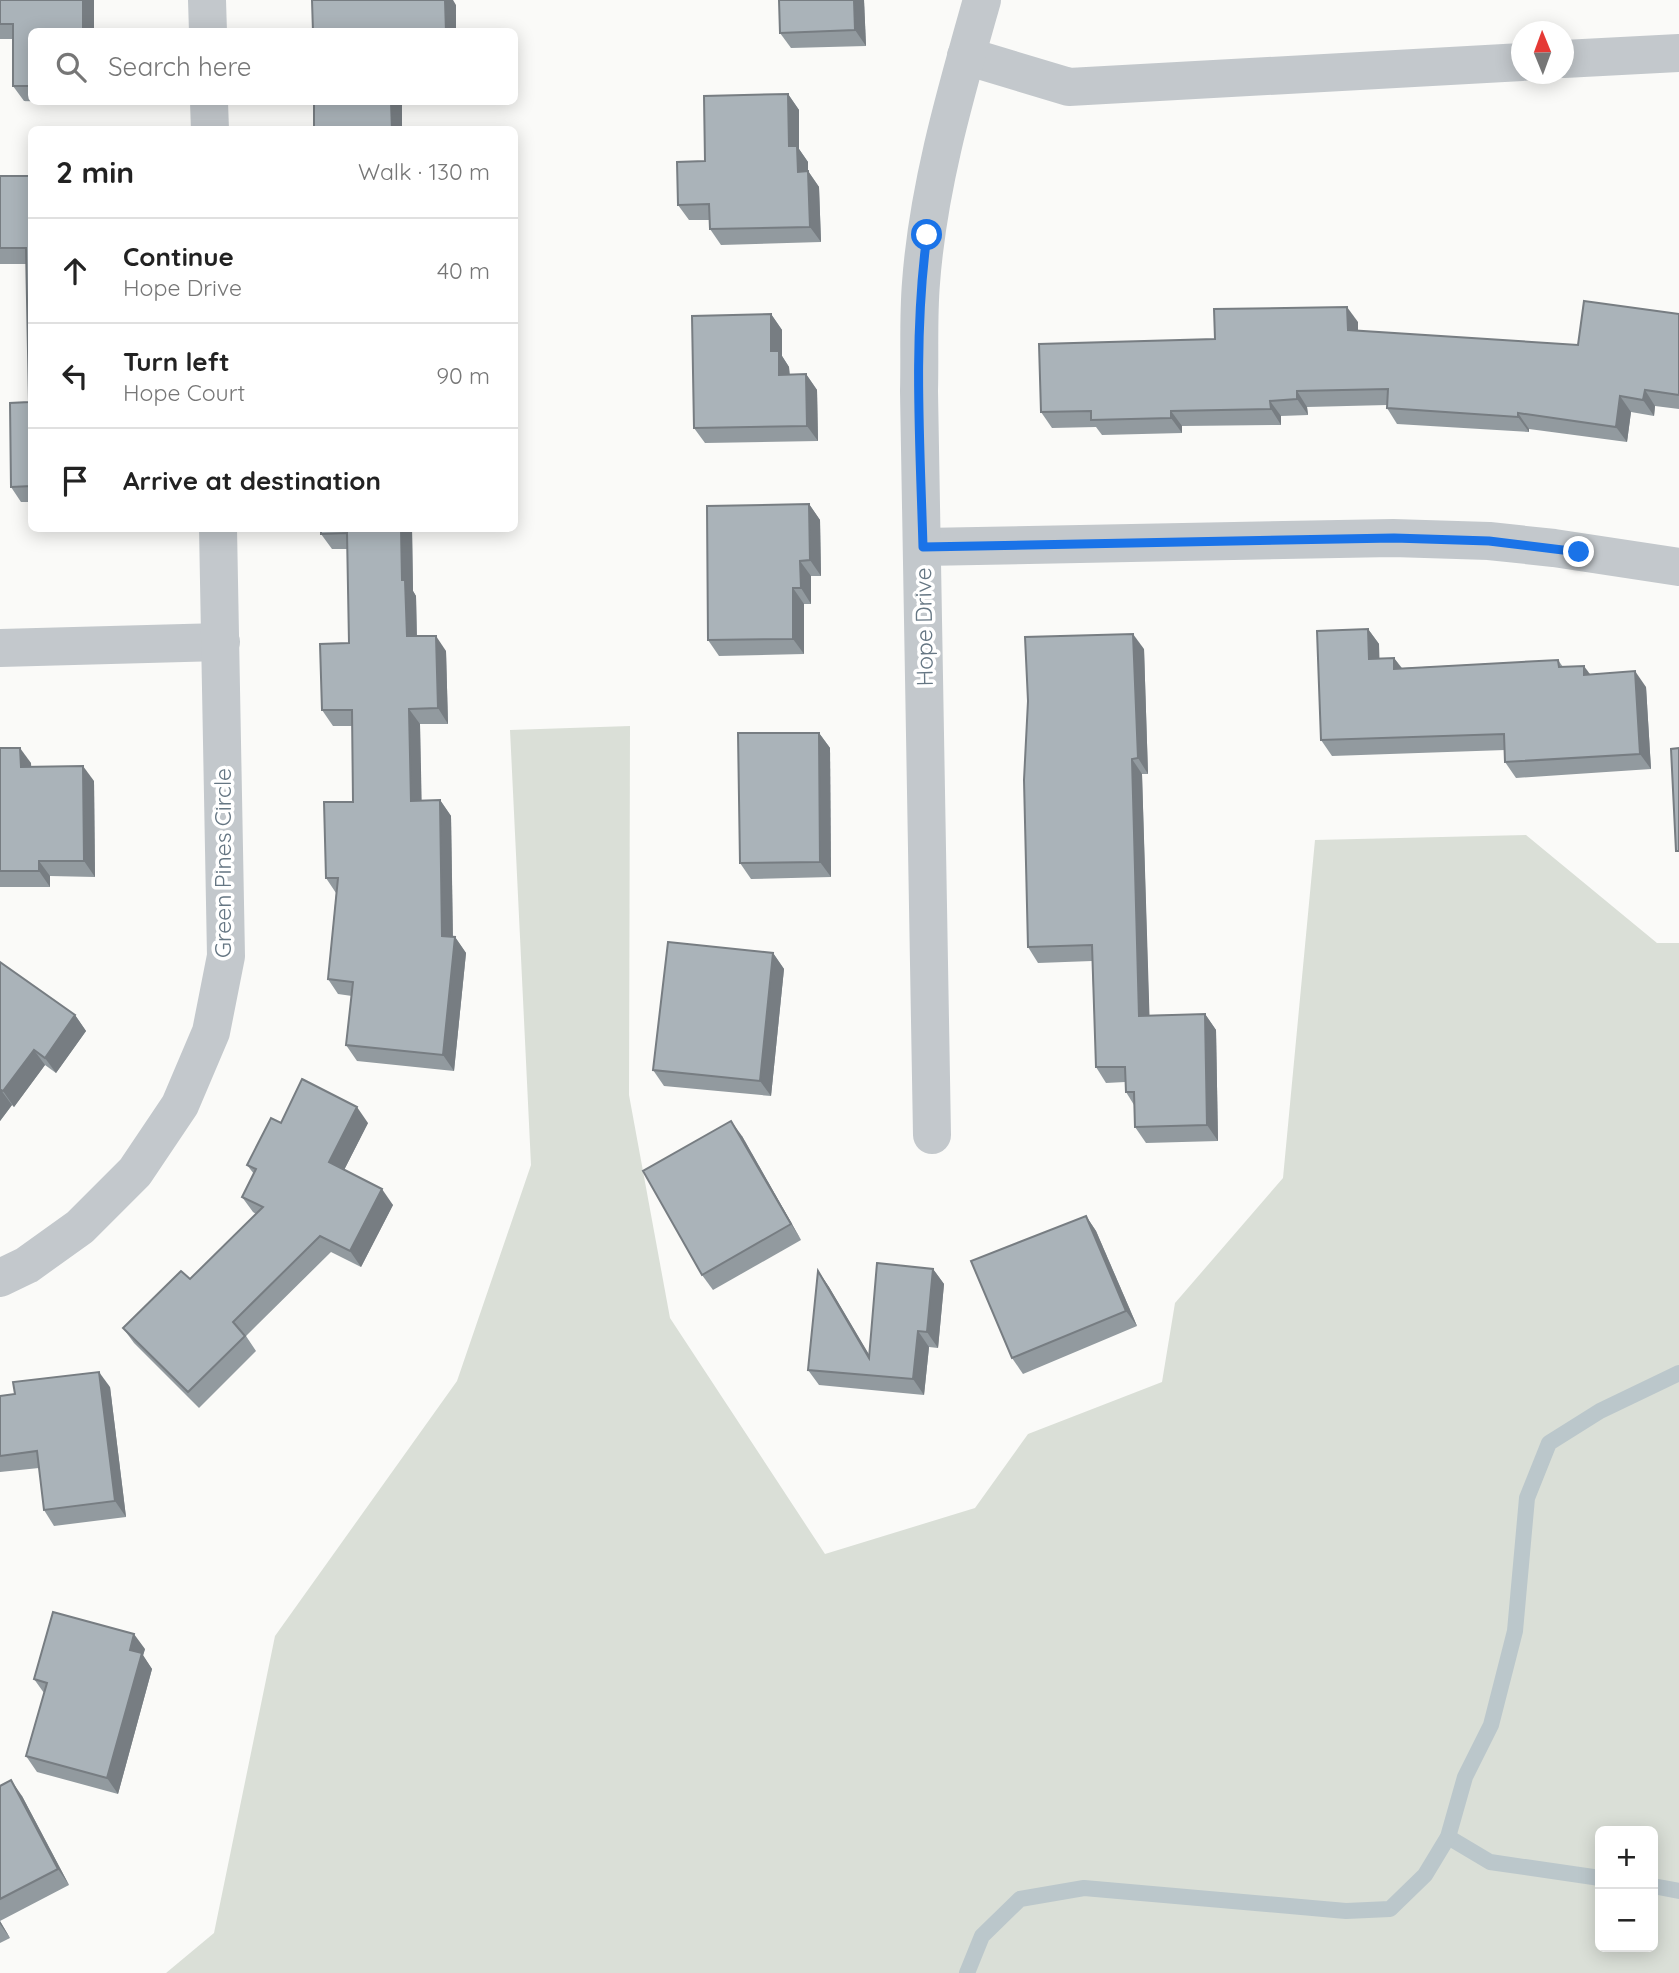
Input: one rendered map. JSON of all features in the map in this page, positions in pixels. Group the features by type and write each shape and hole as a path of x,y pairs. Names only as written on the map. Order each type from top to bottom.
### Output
{"street":[{"path":"207,0 208,28"},
{"name":"Hope Drive","path":"932,1135 919,391 920,284 930,210 944,142 982,0"},
{"path":"1574,59 1679,53"},
{"path":"966,56 1069,87 1511,63"},
{"path":"209,105 210,126"},
{"name":"Green Pines Circle","path":"0,1278 27,1265 80,1227 135,1172 180,1105 211,1032 226,956 218,532"},
{"path":"923,547 1394,538 1489,541 1679,567"},
{"path":"0,648 221,642"}],"shaded area":[{"path":"630,726 629,1095 670,1318 825,1554 975,1508 1028,1434 1162,1382 1175,1303 1283,1178 1315,840 1526,835 1657,943 1679,943 1679,1973 166,1973 214,1933 275,1636 457,1381 531,1165 510,730"}],"building":[{"path":"0,0 83,0 83,28 28,28 28,86 13,86 13,24 0,24"},
{"path":"312,0 445,0 446,28 313,28"},
{"path":"779,0 854,0 855,30 780,33"},
{"path":"788,94 789,146 797,146 798,172 808,171 810,227 710,229 709,204 678,205 677,162 705,161 704,96"},
{"path":"314,105 391,105 392,126 314,126"},
{"path":"0,176 28,176 28,351 26,248 0,248"},
{"path":"1584,301 1679,314 1679,395 1645,390 1643,400 1620,396 1616,427 1518,413 1518,417 1387,408 1388,389 1297,391 1297,399 1270,401 1271,409 1171,411 1171,418 1091,420 1091,411 1041,412 1039,344 1215,339 1214,309 1347,307 1348,330 1578,345"},
{"path":"771,314 771,351 779,351 779,375 806,374 807,426 694,428 692,316"},
{"path":"28,402 28,486 11,487 10,403"},
{"path":"809,504 810,560 800,561 801,588 793,588 793,639 708,640 707,506"},
{"path":"321,532 401,532 407,636 436,636 438,708 409,709 411,801 440,800 442,936 455,937 443,1055 346,1045 353,982 328,979 338,878 326,878 324,802 353,802 352,710 322,710 320,644 349,643 347,533"},
{"path":"1368,629 1369,659 1394,658 1394,669 1558,660 1559,667 1584,666 1584,675 1635,671 1640,754 1505,762 1504,734 1321,740 1317,631"},
{"path":"1133,634 1138,758 1132,759 1139,1016 1205,1014 1207,1125 1135,1127 1134,1092 1126,1092 1125,1067 1096,1067 1092,945 1028,947 1024,780 1028,701 1025,637"},
{"path":"738,733 819,733 820,862 740,863"},
{"path":"0,748 20,748 21,767 83,766 84,861 39,861 39,871 0,871"},
{"path":"1679,748 1679,851 1676,851 1671,749"},
{"path":"668,942 773,953 760,1081 653,1070"},
{"path":"0,962 75,1015 45,1058 34,1050 3,1091 0,1091"},
{"path":"302,1079 357,1107 329,1162 382,1189 350,1251 320,1236 233,1322 245,1336 188,1392 123,1328 181,1271 190,1279 263,1207 242,1197 256,1169 247,1165 271,1118 281,1123"},
{"path":"731,1121 791,1224 702,1275 643,1171"},
{"path":"1086,1216 1126,1311 1012,1358 971,1261"},
{"path":"877,1263 933,1269 927,1332 918,1331 913,1379 808,1370 818,1271 869,1358"},
{"path":"99,1372 115,1501 44,1510 37,1451 0,1456 0,1396 15,1394 13,1382"},
{"path":"53,1612 134,1634 130,1650 142,1653 107,1778 26,1756 47,1683 34,1679"},
{"path":"11,1780 58,1869 0,1899 0,1786"}],"waterway":[{"path":"967,1973 982,1936 1020,1899 1084,1888 1346,1911 1390,1909 1425,1875 1448,1837 1465,1777 1491,1725 1515,1631 1527,1498 1549,1443 1600,1411 1679,1373"},
{"path":"1448,1837 1490,1862 1595,1877"},
{"path":"1658,1887 1679,1891"}],"route":[{"path":"927,235 920,284 919,391 923,547 1394,538 1489,541 1579,552"}]}
